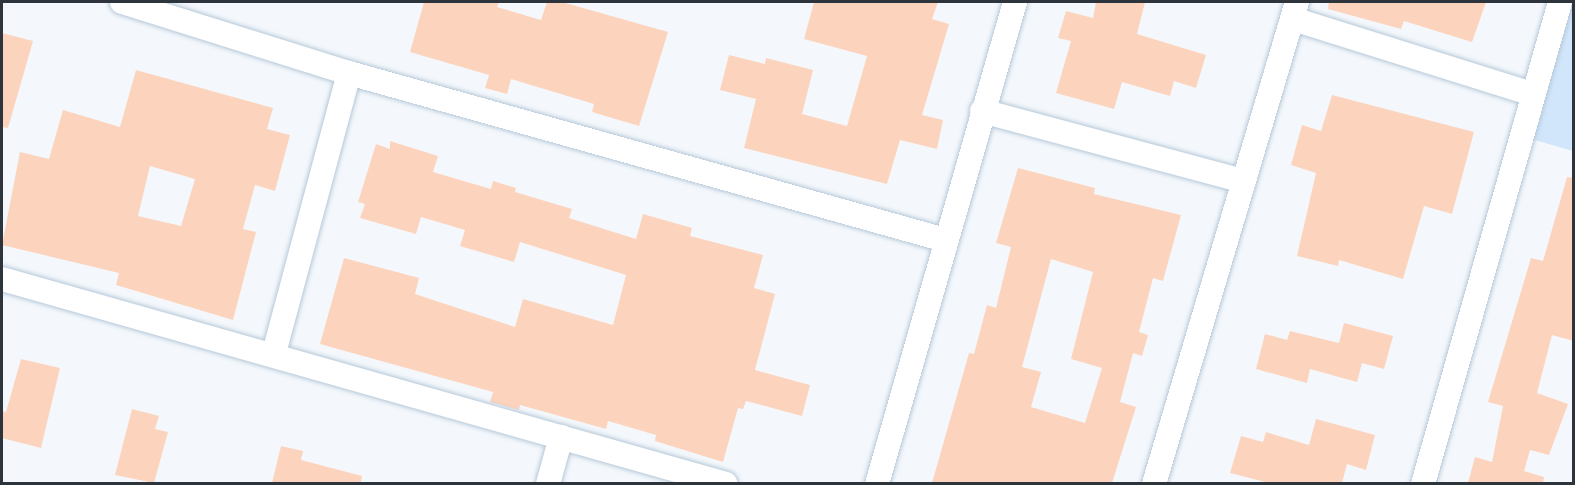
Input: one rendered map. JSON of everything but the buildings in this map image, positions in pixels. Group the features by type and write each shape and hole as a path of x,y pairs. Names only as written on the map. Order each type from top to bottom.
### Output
{"street":[{"path":"122,2 191,11 349,73 945,240"},
{"path":"877,483 1015,2"},
{"path":"1423,483 1560,2"},
{"path":"1154,483 1295,10 1532,94"},
{"path":"274,353 349,73"},
{"path":"982,111 1244,181"},
{"path":"2,279 274,353 726,483"},
{"path":"548,483 561,437"}],"shaded area":[{"path":"1573,2 1573,151 1531,139"}]}
